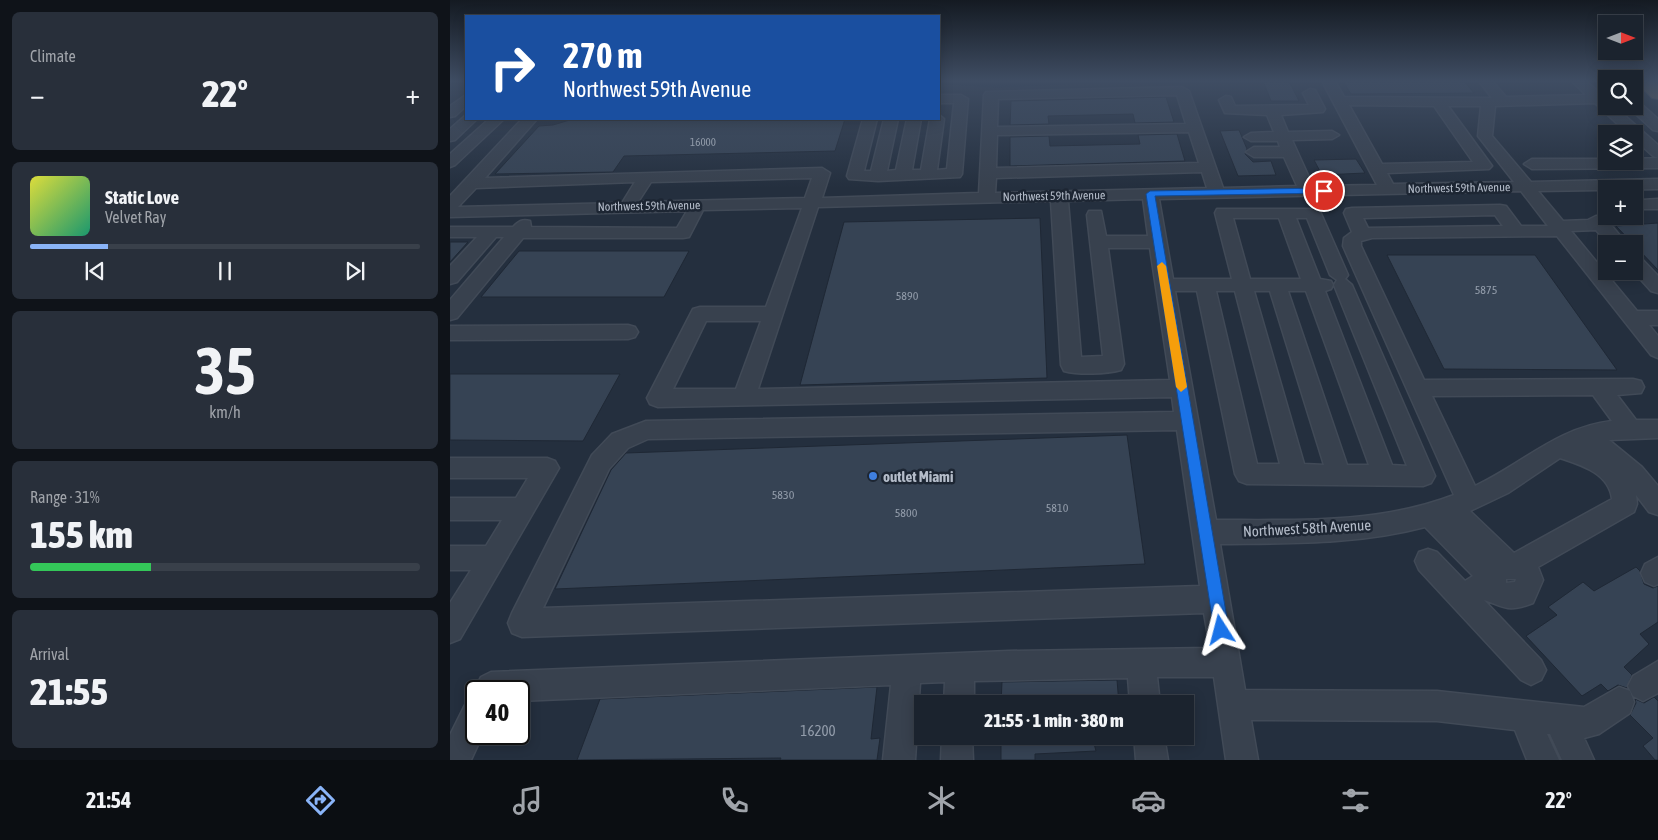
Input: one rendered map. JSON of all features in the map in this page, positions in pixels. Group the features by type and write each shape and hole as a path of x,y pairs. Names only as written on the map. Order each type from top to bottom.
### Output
{"street":[{"path":"870,120 855,176 954,174 959,116"},
{"path":"988,198 990,116"},
{"path":"1190,116 1217,193"},
{"path":"1274,116 1307,191"},
{"path":"1348,116 1388,190"},
{"path":"1377,170 1484,166 1448,116"},
{"path":"1491,116 1485,136 1658,350"},
{"path":"1620,116 1658,153"},
{"path":"1647,116 1658,126"},
{"path":"450,137 469,120"},
{"path":"450,162 496,120"},
{"path":"450,206 529,120"},
{"path":"878,176 891,120"},
{"path":"903,175 914,120"},
{"path":"937,120 936,175 941,199"},
{"path":"990,131 1194,128"},
{"path":"1251,136 1332,135"},
{"path":"1254,152 1290,152"},
{"path":"1532,164 1658,162"},
{"path":"472,184 748,174 825,166 744,398"},
{"path":"988,173 1208,167"},
{"path":"736,204 748,174"},
{"path":"627,207 646,177"},
{"name":"Northwest 59th Avenue","path":"1643,185 1658,184"},
{"name":"Northwest 59th Avenue","path":"450,212 1150,194 1598,187"},
{"path":"1150,194 1242,760"},
{"path":"1059,196 1071,365 1114,364"},
{"path":"1643,207 1658,204"},
{"path":"450,232 683,233 698,205"},
{"path":"450,313 538,209"},
{"path":"1206,285 1247,474 1295,475 1384,475 1423,476 1313,213 1224,213 1295,475"},
{"path":"1286,213 1384,475"},
{"path":"1095,215 1117,390"},
{"path":"1531,670 1494,578 1449,507 1418,388 1352,246 1353,238 1362,234 1516,232 1601,225 1610,235"},
{"path":"450,278 491,232"},
{"path":"1098,242 1158,242"},
{"path":"1643,271 1658,287"},
{"path":"1165,285 1313,285 1341,280 1370,285"},
{"path":"1277,285 1339,475"},
{"path":"774,314 700,314 658,398 744,398 1182,388"},
{"path":"1632,318 1658,318"},
{"path":"450,333 628,332"},
{"path":"1418,388 1633,387"},
{"path":"1599,388 1630,430"},
{"path":"1187,421 646,430 620,441 600,462 522,623 1216,599"},
{"name":"Northwest 58th Avenue","path":"1205,532 1317,530 1378,525 1449,507 1520,472 1558,447 1587,435 1616,429 1658,429"},
{"path":"1587,435 1634,474 1658,504"},
{"path":"1428,561 1494,578 1625,504 1625,491 1619,478 1605,465 1558,447"},
{"path":"450,468 546,468 492,558 453,617"},
{"path":"450,510 522,509"},
{"path":"450,558 492,558"},
{"path":"530,685 960,667 1226,662"},
{"path":"1141,663 1144,695"},
{"path":"959,695 960,667"},
{"path":"899,760 907,669"},
{"path":"1233,705 1437,706 1588,723 1619,702"},
{"path":"1524,716 1543,760"},
{"path":"1559,720 1578,760"},
{"path":"454,760 465,738"},
{"path":"956,760 957,745"},
{"path":"1150,745 1152,760"}],"building":[{"path":"1010,116 1048,116 1049,124 1010,125"},
{"path":"1134,116 1172,116 1174,122 1135,123"},
{"path":"570,120 845,120 835,151 624,156 613,172 495,174 539,126 553,125"},
{"path":"1239,130 1247,149 1245,154 1253,162 1271,161 1276,175 1238,176 1220,131"},
{"path":"1177,134 1185,161 1010,166 1010,137 1049,136 1050,146 1140,144 1138,135"},
{"path":"1356,159 1365,173 1322,175 1314,160"},
{"path":"1040,218 1047,378 800,385 844,222"},
{"path":"1658,223 1658,270 1643,254 1643,235 1625,235 1616,226"},
{"path":"450,242 468,242 450,262"},
{"path":"519,251 689,251 664,297 481,297"},
{"path":"1387,255 1535,255 1617,370 1444,369"},
{"path":"450,374 620,374 583,441 450,440"},
{"path":"1127,435 1145,564 555,589 611,470 626,453"},
{"path":"1636,567 1640,571 1644,584 1653,588 1658,586 1658,622 1640,634 1649,644 1624,667 1632,675 1627,688 1618,685 1608,691 1601,684 1582,696 1526,636 1557,615 1548,607 1583,582 1594,591"},
{"path":"1117,680 1118,695 1001,695 1002,682"},
{"path":"877,687 871,739 880,738 877,760 780,760 781,758 577,760 600,699"},
{"path":"1654,697 1658,701 1658,760 1655,760 1643,746 1653,738 1630,715 1636,703 1635,699 1644,703"},
{"path":"1001,745 1094,745 1096,751 1035,754 1035,760 1001,760"}],"slow traffic":[{"path":"1162,266 1181,387"}],"place":[{"name":"outlet Miami","path":"873,476"}],"route":[{"path":"1221,630 1150,194 1324,191"}]}
